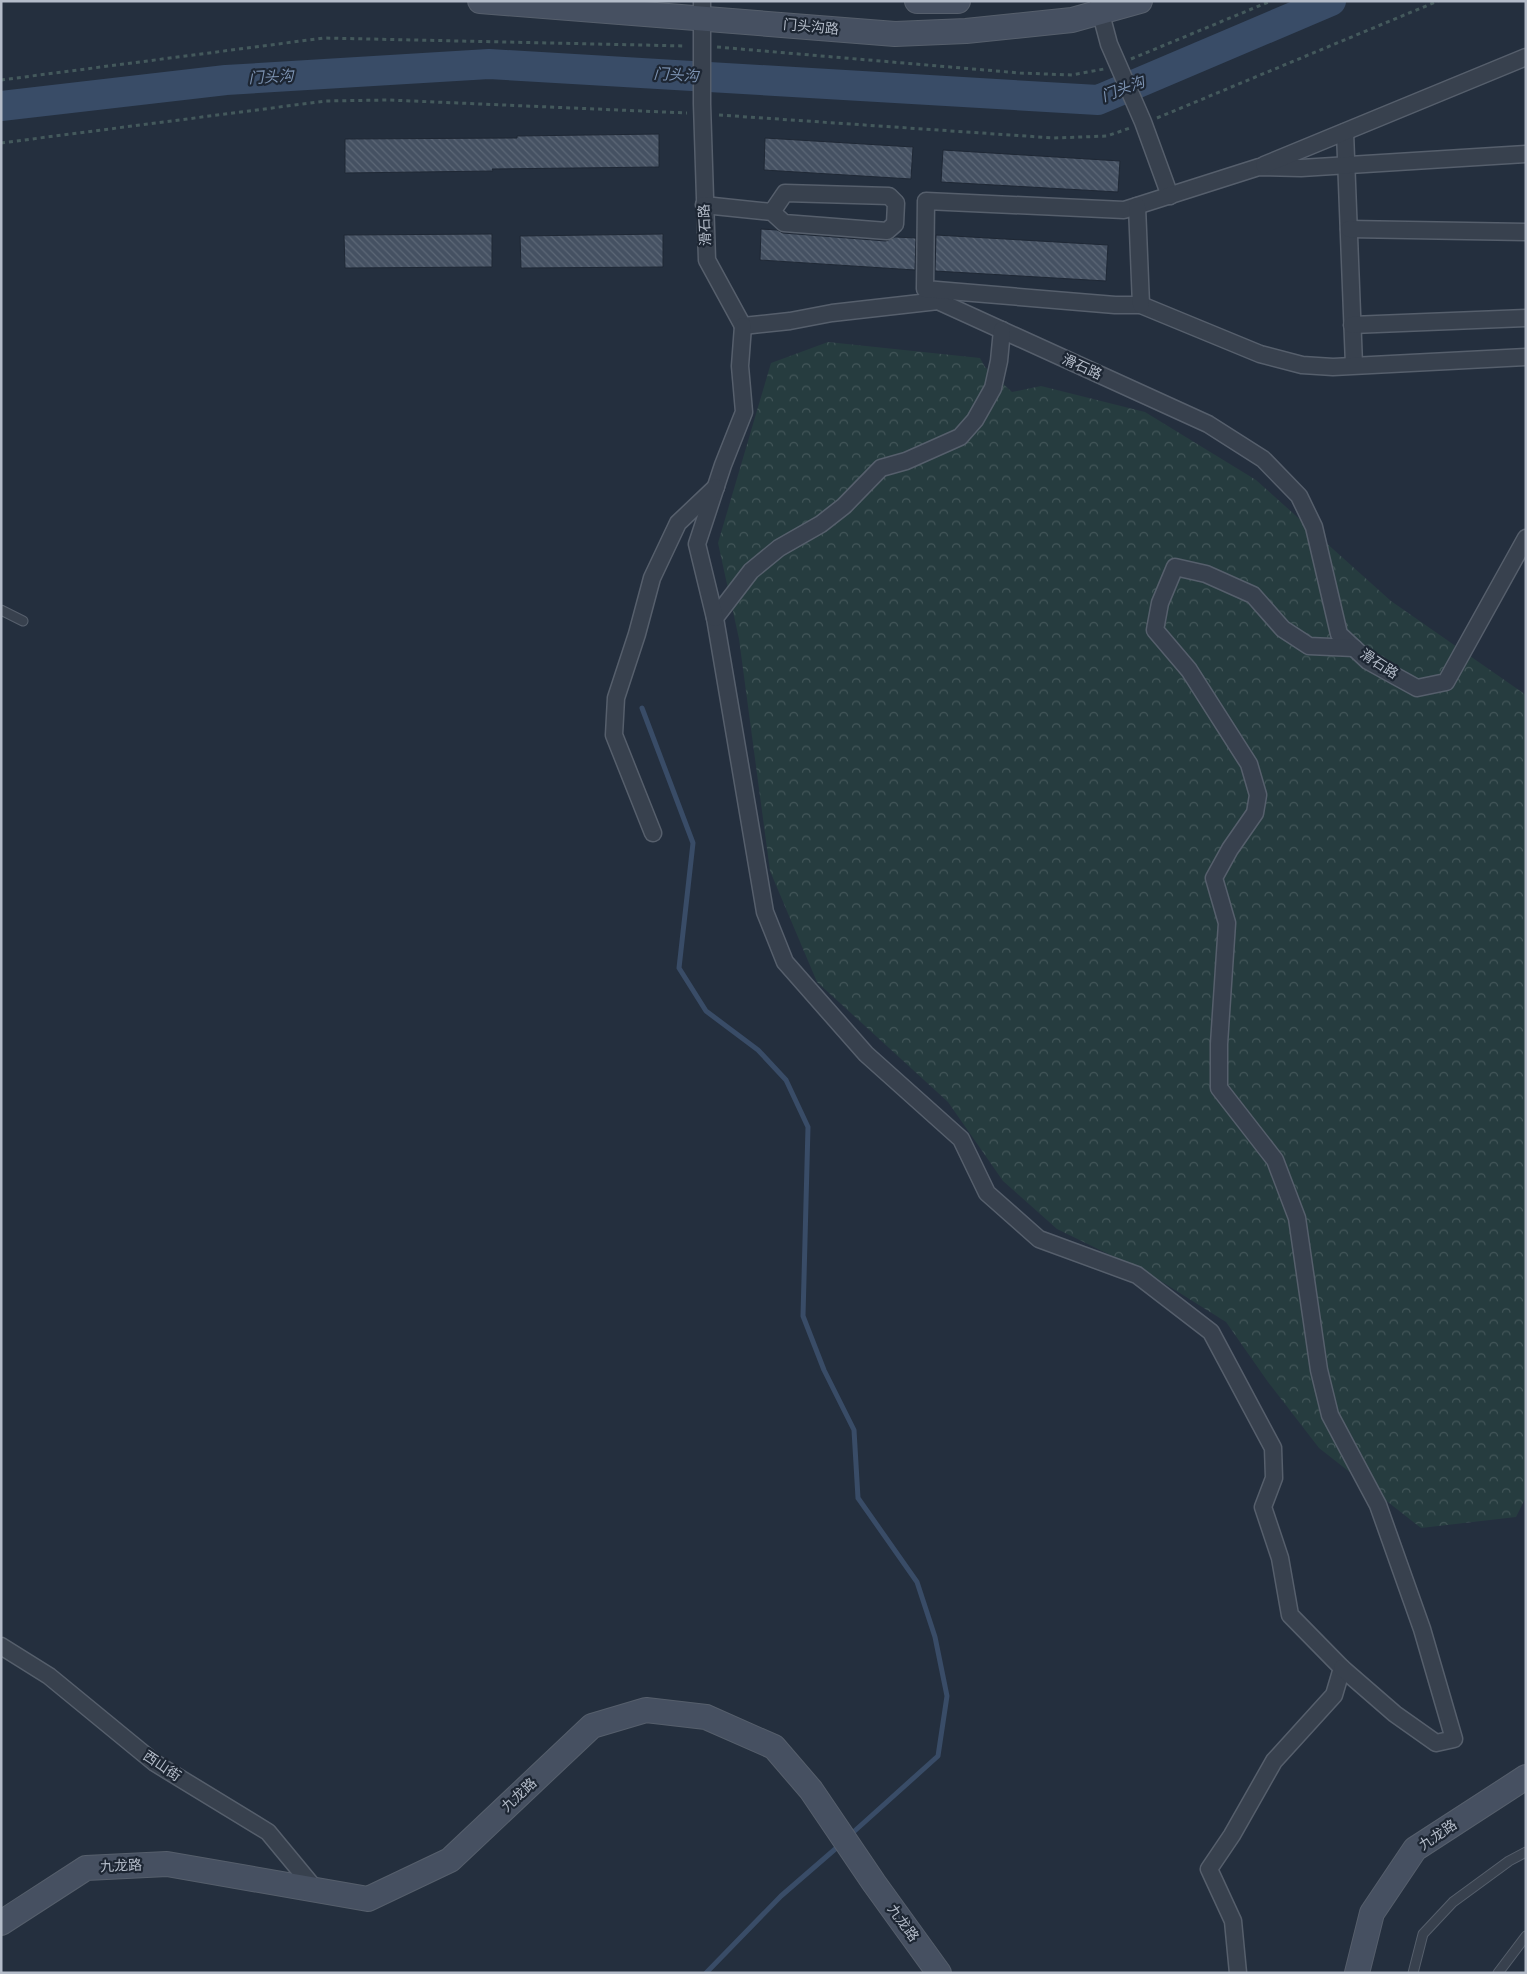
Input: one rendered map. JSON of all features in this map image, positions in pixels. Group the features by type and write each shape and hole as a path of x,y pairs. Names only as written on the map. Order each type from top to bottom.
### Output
{"main road":[{"name":"门头沟路","path":"480,1 702,10 895,34 966,31 1072,20 1099,7 1140,1"},
{"path":"917,1 958,1"},
{"name":"九龙路","path":"1,1923 86,1868 167,1864 368,1899 450,1860 592,1726 646,1710 706,1717 774,1747 811,1790 874,1883 939,1973"},
{"name":"九龙路","path":"1357,1973 1372,1913 1415,1849 1526,1777"}],"street":[{"path":"1099,7 1109,44 1144,123 1170,196"},
{"name":"滑石路","path":"702,10 702,109 707,260 743,326 938,301 1208,424 1263,459 1299,496 1314,527 1339,634 1368,660 1417,688 1446,682 1526,538"},
{"path":"1526,58 1259,167 1124,210 926,201 925,289 1115,305 1141,304 1260,354 1302,365 1354,365 1526,357"},
{"path":"1345,132 1354,365"},
{"path":"1259,167 1301,168 1526,154"},
{"path":"704,205 772,212 784,223 887,231 895,224 896,203 889,196 785,193 772,212"},
{"path":"1137,206 1141,304"},
{"path":"1349,229 1526,232"},
{"path":"1352,325 1526,318"},
{"path":"743,326 740,366 744,412 697,544 715,618 764,912 785,962 866,1054 961,1139 987,1193 1031,1232 1039,1238 1137,1275 1211,1332 1274,1448 1274,1478 1263,1507 1280,1558 1290,1615 1342,1668 1395,1714 1436,1743 1454,1739 1422,1629 1378,1505 1330,1415 1319,1370 1297,1218 1275,1160 1219,1088 1218,1044 1227,923 1214,878 1230,849 1255,813 1258,795 1249,764 1189,670 1155,630 1160,603 1175,568 1206,574 1253,595 1283,629 1309,646 1354,648"},
{"path":"715,618 751,571 779,548 821,524 844,506 881,468 906,461 960,436 975,420 993,388 999,361 1002,330"},
{"path":"653,834 614,734 616,698 637,634 652,578 678,523 716,487"},
{"name":"西山街","path":"1,1646 49,1676 155,1763 268,1832 316,1890"},
{"path":"1238,1973 1233,1921 1209,1869 1232,1835 1274,1760 1334,1695 1342,1668"}],"lane":[{"path":"1,610 23,621"},
{"path":"1413,1973 1423,1934 1453,1902 1509,1861 1526,1852"},
{"path":"1498,1973 1526,1936"}],"path":[{"path":"1,80 324,38 702,46 1072,75 1118,65 1271,1"},
{"path":"1,143 326,102 389,100 702,109 1054,138 1107,136 1144,123 1438,1"}],"green space":[{"path":"828,342 980,358 985,367 1012,392 1041,386 1145,412 1256,480 1391,601 1526,695 1526,1497 1516,1517 1421,1528 1319,1448 1268,1382 1226,1322 1151,1275 1057,1229 1003,1181 948,1102 817,982 770,871 739,639 718,543 771,363"}],"building":[{"path":"659,134 659,167 345,173 345,139 517,138 517,136"},
{"path":"765,138 913,147 911,179 764,170"},
{"path":"943,150 1120,161 1118,192 941,182"},
{"path":"761,229 777,230 783,233 886,241 895,237 916,238 915,270 760,260"},
{"path":"492,234 492,267 345,268 344,235"},
{"path":"663,234 663,267 521,268 520,236"},
{"path":"936,235 1108,245 1106,281 935,271"}],"waterway":[{"name":"门头沟","path":"1,106 226,80 489,64 1098,100 1331,1"},
{"path":"642,708 693,843 679,968 706,1011 758,1050 786,1080 808,1127 803,1316 824,1370 854,1430 858,1498 917,1582 935,1637 947,1696 938,1756 849,1836"},
{"path":"706,1973 781,1896 841,1844"}]}
